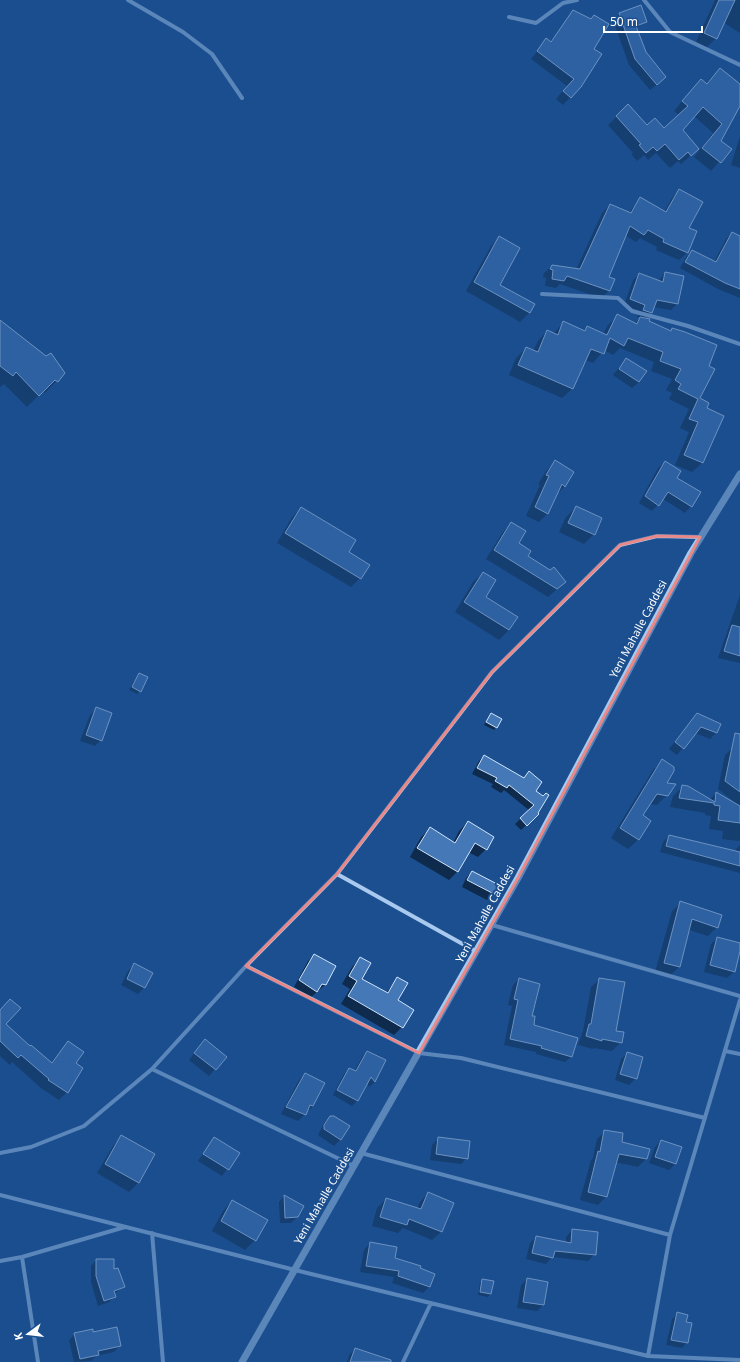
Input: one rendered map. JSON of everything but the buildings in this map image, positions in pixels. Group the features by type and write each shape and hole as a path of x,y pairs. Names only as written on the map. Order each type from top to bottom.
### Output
{"street":[{"path":"128,0 183,32 212,54 242,98"},
{"path":"509,18 536,22 563,3 577,0"},
{"path":"644,0 670,32 740,65"},
{"path":"542,294 618,298 632,311 688,326 740,344"},
{"name":"Yeni Mahalle Caddesi","path":"242,1362 492,924 700,537 740,474"},
{"path":"0,1153 31,1147 84,1126 152,1069 246,966 337,874 492,672 620,545 657,536 700,537"},
{"path":"337,874 476,952"},
{"path":"492,924 740,996"},
{"path":"246,966 419,1053 461,1058 705,1118"},
{"path":"648,1356 670,1235 740,1000"},
{"path":"725,1051 740,1054"},
{"path":"152,1069 354,1166"},
{"path":"361,1153 670,1235"},
{"path":"0,1194 295,1270 648,1356 740,1360"},
{"path":"0,1261 22,1257 126,1227"},
{"path":"152,1234 163,1362"},
{"path":"22,1257 38,1362"},
{"path":"403,1362 431,1303"}],"highlighted area":[{"path":"657,536 700,537 691,553 518,878 419,1053 246,966 337,874 492,672 620,545"}]}
